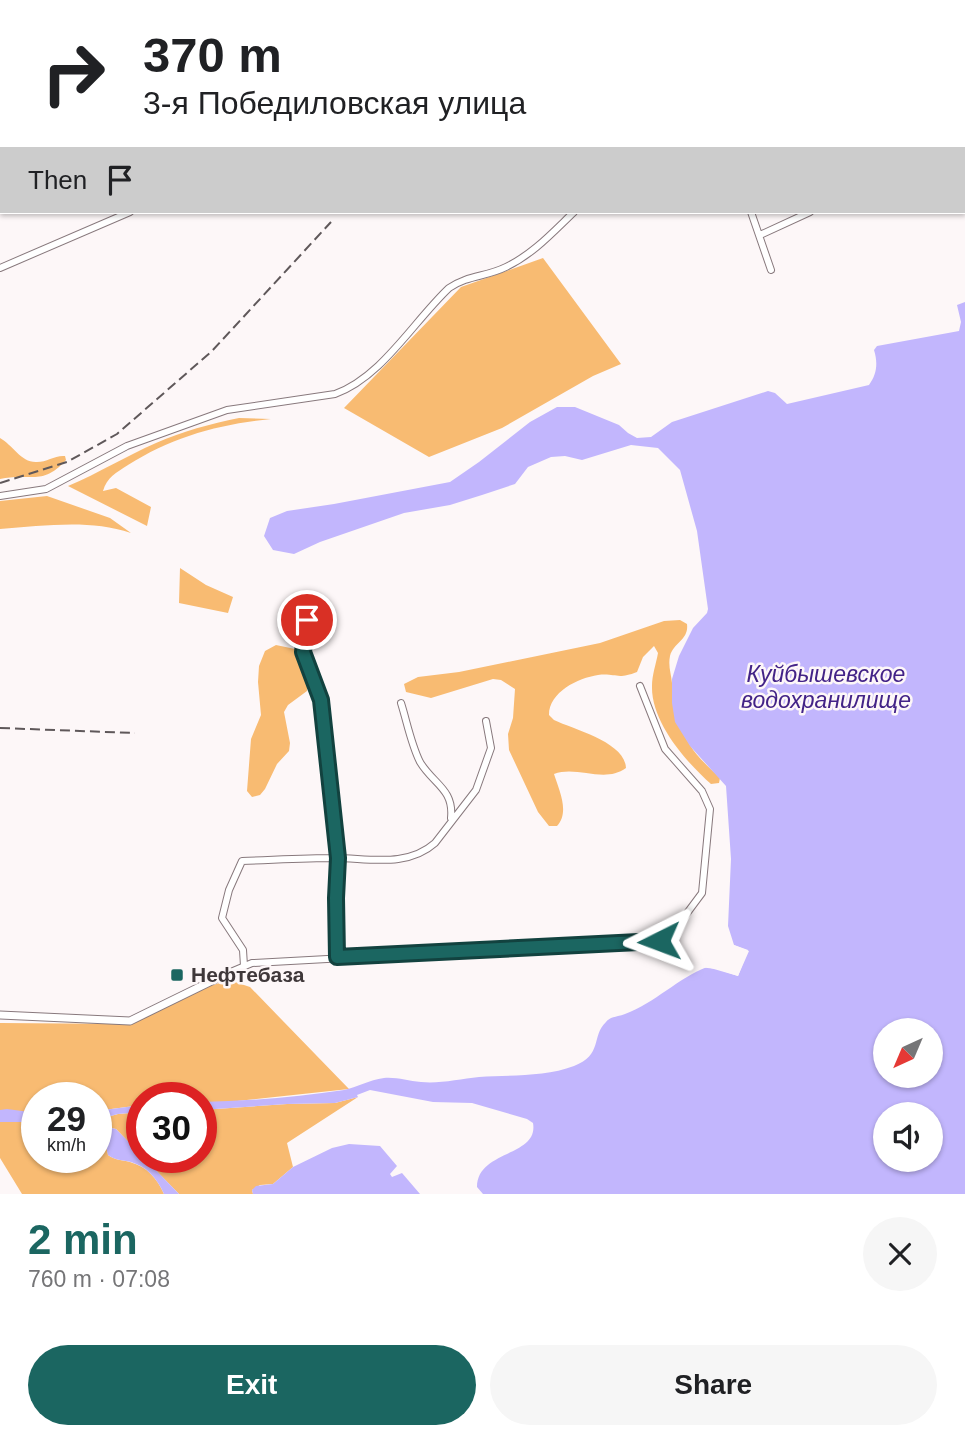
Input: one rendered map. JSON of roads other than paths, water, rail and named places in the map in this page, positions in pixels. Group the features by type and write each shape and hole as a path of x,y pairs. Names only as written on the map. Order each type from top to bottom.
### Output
{"street":[{"path":"0,268 125,214"},
{"path":"0,496 47,488 127,446 227,410 335,394 349,389 370,373 449,288 465,278 503,269 531,253 572,214"},
{"path":"752,214 771,270"},
{"path":"761,235 806,214"},
{"path":"307,617 303,652 321,700 338,858 337,957"},
{"path":"0,1015 130,1021 252,963 659,941 670,936 702,893 710,809 702,791 665,749 640,686"},
{"path":"401,703 419,760 451,801 450,820"},
{"path":"244,966 243,950 222,918 229,890 243,861 338,858 371,861 404,857 431,846 471,797 480,780 491,748 486,721"}],"water":[{"name":"Куйбышевское водохранилище","path":"965,302 965,1194 483,1194 477,1187 480,1175 496,1159 527,1142 532,1134 533,1123 527,1119 472,1103 433,1102 370,1090 357,1095 358,1097 335,1103 217,1109 217,1102 344,1090 384,1078 435,1082 563,1070 583,1062 589,1056 602,1027 610,1019 636,1009 707,967 738,976 748,950 734,945 728,926 731,859 726,786 690,746 675,722 672,679 679,656 693,628 708,609 697,531 680,470 658,448 631,445 582,460 565,456 551,457 528,467 515,484 450,505 404,513 320,542 294,554 273,550 264,536 270,518 287,511 450,482 530,422 557,407 575,407 619,425 637,438 651,437 672,422 768,391 775,393 787,404 869,385 875,373 874,350 877,346 959,331 961,322 957,305"},
{"path":"126,1107 126,1113 112,1116 112,1109"},
{"path":"0,1110 21,1111 21,1122 0,1122"},
{"path":"112,1128 126,1139 126,1161 112,1157"},
{"path":"349,1144 380,1146 397,1166 390,1174 392,1177 402,1173 420,1194 253,1194 252,1190 256,1186 273,1184 293,1167 332,1148"},
{"path":"150,1173 159,1173 179,1194 164,1194"}],"railway":[{"path":"0,483 67,462 117,434 212,351 331,222"},
{"path":"0,728 135,733"}],"place":[{"name":"Нефтебаза","path":"177,975"}]}
